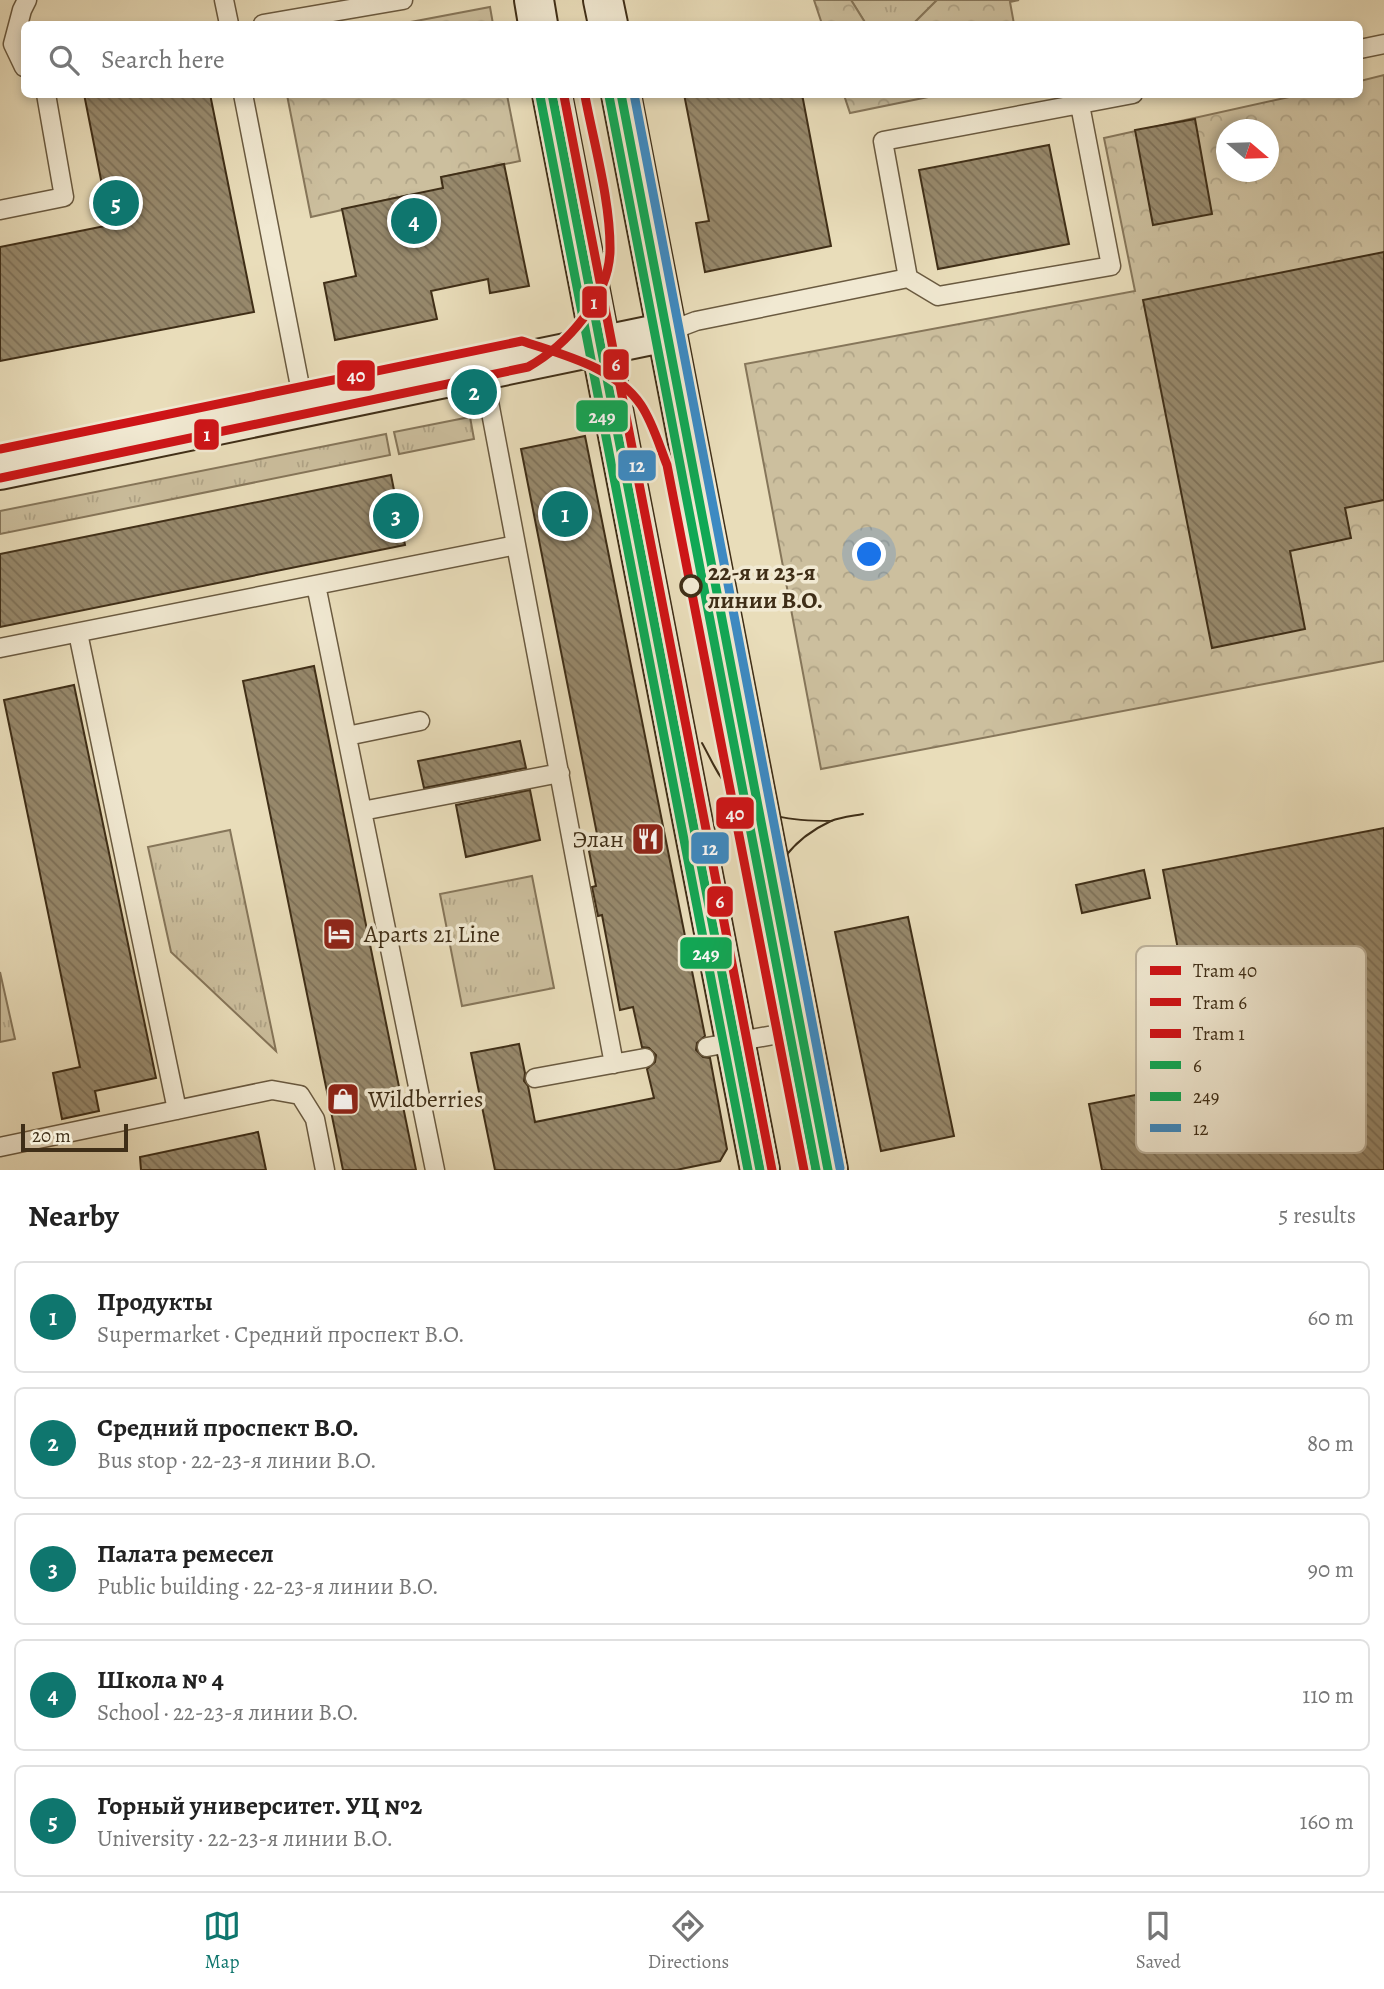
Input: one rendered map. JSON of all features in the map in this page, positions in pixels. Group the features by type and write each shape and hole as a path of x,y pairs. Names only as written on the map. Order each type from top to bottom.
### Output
{"main road":[{"path":"534,0 538,21"},
{"path":"603,0 607,21"},
{"path":"553,98 601,346 721,1044 760,1170"},
{"path":"622,98 828,1170"},
{"path":"0,470 667,332"}],"lane":[{"path":"21,61 13,44 27,0"},
{"path":"224,0 228,21"},
{"path":"280,21 403,0"},
{"path":"1363,48 1384,44"},
{"path":"0,211 64,197 47,98"},
{"path":"244,98 304,407"},
{"path":"908,278 883,141 1114,98"},
{"path":"667,332 709,318 908,278 938,296 1111,266 1080,105"},
{"path":"482,370 614,1063"},
{"path":"0,648 516,545"},
{"path":"316,585 435,1170"},
{"path":"78,633 177,1110"},
{"path":"347,736 420,722"},
{"path":"362,811 560,773"},
{"path":"721,1044 801,1030"},
{"path":"535,1079 645,1058"},
{"path":"0,1147 272,1090 300,1095 315,1119 325,1170"}],"green space":[{"path":"814,0 851,0 864,21 821,21"},
{"path":"851,0 937,0 916,21 864,21"},
{"path":"937,0 1019,0 1010,2 1013,21 916,21"},
{"path":"490,7 492,21 416,21"},
{"path":"1384,75 1384,661 821,769 745,364 1135,291 1104,138 1284,98 1363,98 1363,80"},
{"path":"288,98 508,98 520,161 442,177 448,209 408,195 311,217"},
{"path":"845,98 923,98 850,113"},
{"path":"470,417 474,439 399,454 394,432"},
{"path":"386,434 390,455 0,534 0,511"},
{"path":"230,830 276,1051 171,952 148,847"},
{"path":"532,876 554,988 462,1006 440,894"},
{"path":"0,972 15,1039 0,1042"}],"building":[{"path":"85,98 211,98 254,312 0,361 0,247 110,225"},
{"path":"685,98 803,98 831,246 705,272 696,223 709,221"},
{"path":"1195,119 1212,214 1153,225 1135,130"},
{"path":"1049,145 1069,244 938,269 919,170"},
{"path":"504,164 529,286 490,293 488,279 431,291 437,319 335,340 324,283 356,276 342,209 443,188 441,177"},
{"path":"1384,252 1384,500 1345,508 1351,538 1290,551 1305,629 1212,648 1143,300"},
{"path":"585,436 705,1036 697,1043 696,1050 703,1057 710,1058 727,1149 720,1161 676,1170 495,1170 471,1053 519,1044 524,1081 528,1086 535,1122 654,1098 647,1069 655,1062 656,1055 649,1048 642,1047 633,1007 620,1010 602,915 598,916 592,887 596,886 586,836 597,834 521,449"},
{"path":"391,475 405,545 0,627 0,554"},
{"path":"314,666 416,1170 343,1170 243,681"},
{"path":"74,685 156,1078 95,1091 99,1111 62,1119 53,1073 80,1067 4,700"},
{"path":"520,741 526,768 424,788 418,761"},
{"path":"530,790 540,840 466,857 456,805"},
{"path":"1384,828 1384,1170 1102,1170 1089,1104 1136,1095 1136,1153 1366,1153 1366,946 1177,946 1163,870"},
{"path":"1144,870 1150,898 1082,913 1076,885"},
{"path":"908,917 954,1136 881,1151 835,932"},
{"path":"258,1132 266,1170 141,1170 140,1157"}],"tram line":[{"name":"6","path":"564,98 772,1170"},
{"name":"1","path":"0,478 528,367 543,358 583,319 602,287 608,270 608,214 585,98"},
{"name":"40","path":"0,449 522,341 587,364 617,381 630,392 649,419 667,465 804,1170"},
{"path":"702,743 726,785 753,807 765,813 791,819 832,821"},
{"path":"761,950 760,917 770,883 784,858 817,828 835,820 863,814"}],"transit line":[{"name":"249","path":"540,98 748,1170"},
{"name":"6","path":"553,98 760,1170"},
{"name":"12","path":"566,98 772,1168"},
{"name":"249","path":"609,98 816,1170"},
{"name":"6","path":"622,98 828,1170"},
{"name":"12","path":"635,98 840,1168"}],"place":[{"name":"Горный университет. УЦ №2","path":"116,203"},
{"name":"Школа № 4","path":"414,221"},
{"name":"Средний проспект В.О.","path":"474,392"},
{"name":"Продукты","path":"565,514"},
{"name":"Палата ремесел","path":"396,516"},
{"name":"22-я и 23-я линии В.О.","path":"691,586"},
{"name":"Элан","path":"648,839"},
{"name":"Aparts 21 Line","path":"339,934"},
{"name":"Wildberries","path":"343,1099"}]}
